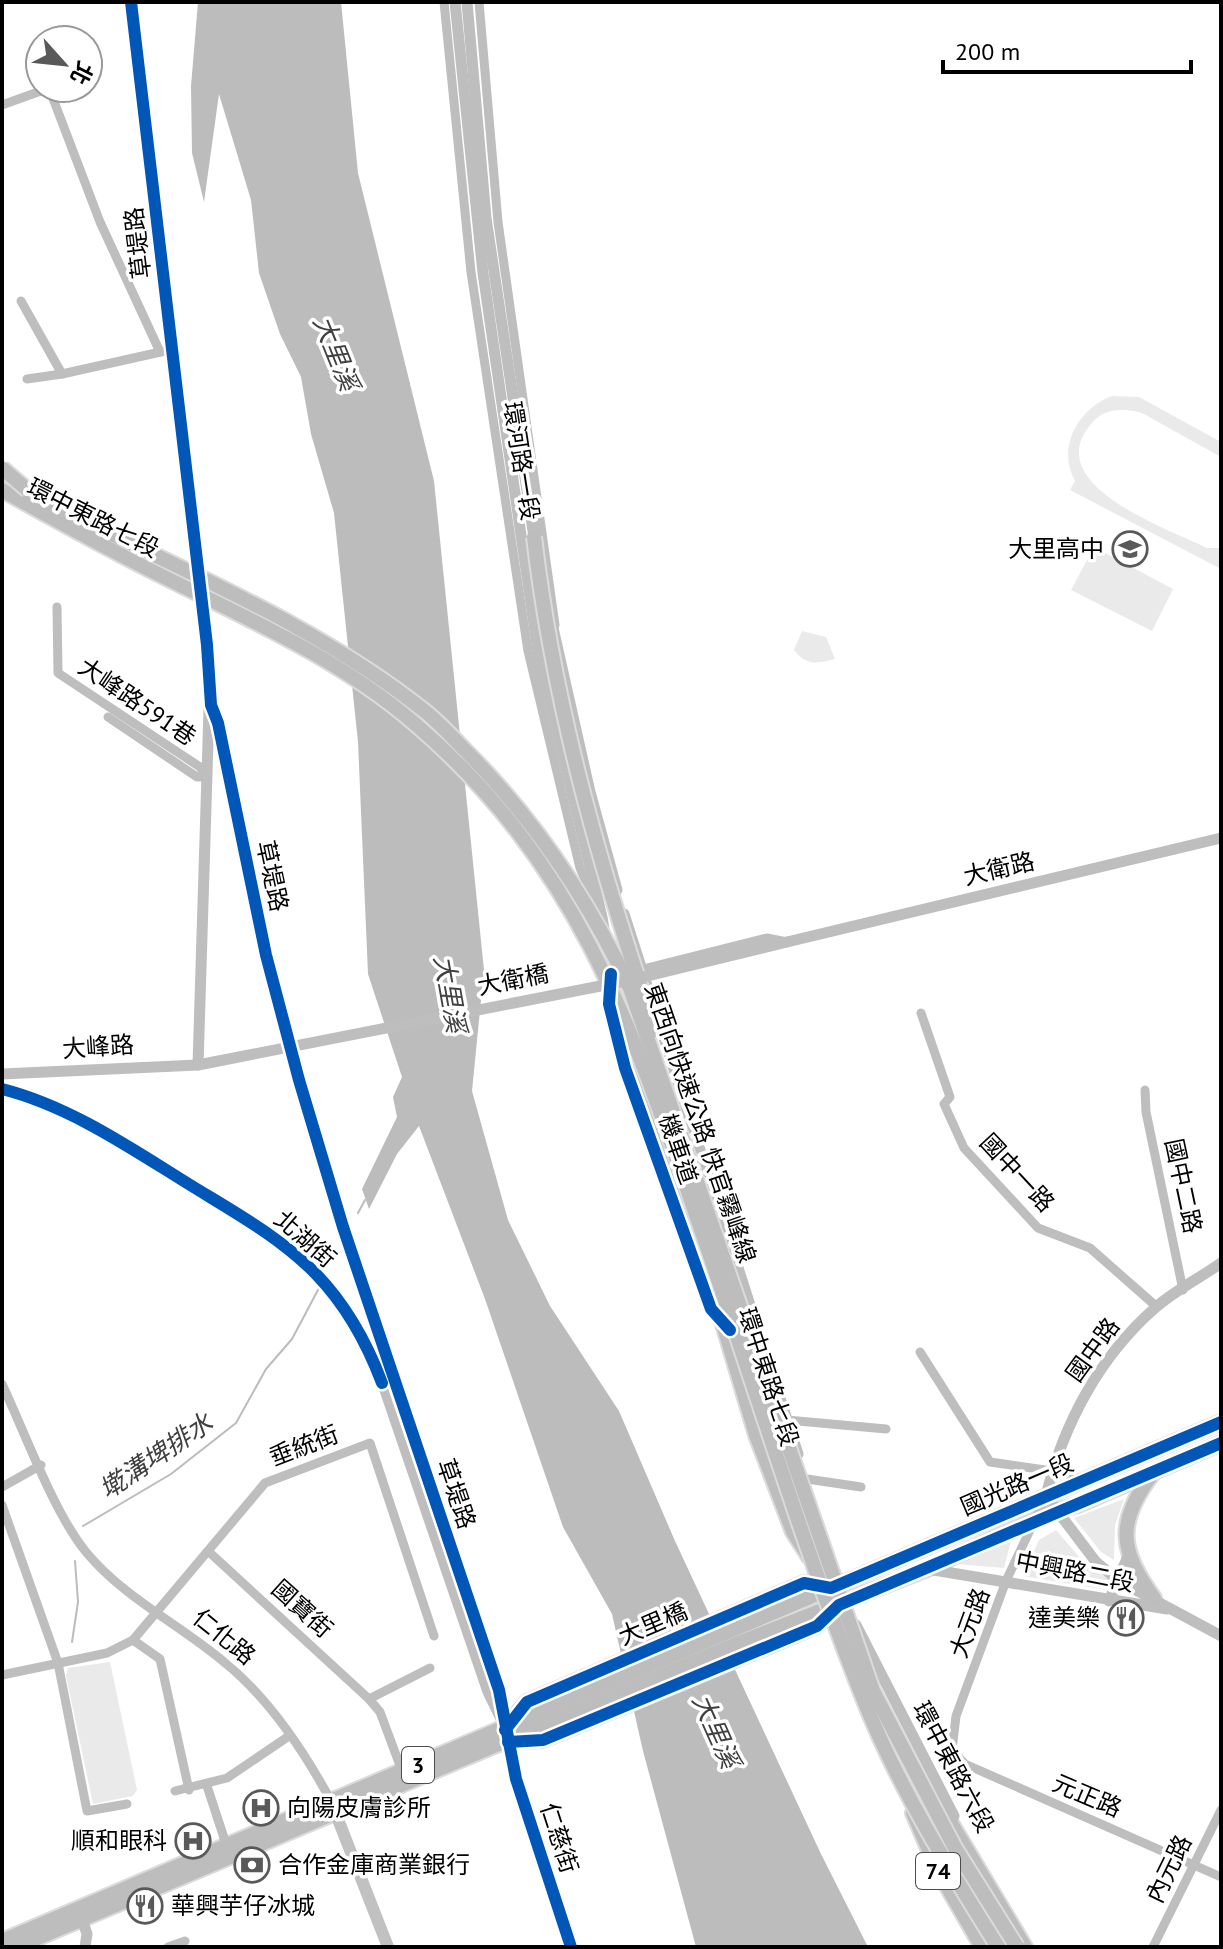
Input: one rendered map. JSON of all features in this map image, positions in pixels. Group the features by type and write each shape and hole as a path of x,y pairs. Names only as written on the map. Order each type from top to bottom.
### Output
{"main road":[{"path":"2,468 28,498"},
{"name":"東西向快速公路 快官霧峰線","path":"2,476 28,498 160,575 294,640 361,681 415,724 490,796 539,857 586,932 616,996 675,1154 862,1695 911,1785 1017,1947"},
{"path":"3,494 28,498"},
{"name":"東西向快速公路 快官霧峰線","path":"28,498 298,628 367,669 425,711 502,786 573,880 630,988 712,1218 861,1658 911,1785 941,1856 998,1947"},
{"path":"534,537 561,708 581,794 622,934 707,1182 712,1218"},
{"path":"611,974 613,1004 639,1095 715,1297 756,1435 793,1532 805,1553 814,1561"},
{"name":"國光路一段","path":"825,1587 1221,1422"},
{"name":"國光路一段","path":"516,1731 825,1614 1054,1511 1078,1505 1221,1443"},
{"path":"1154,1472 1128,1517 1129,1554 1137,1575 1154,1598"},
{"name":"大里橋","path":"516,1731 825,1587"},
{"name":"3","path":"16,1947 227,1847 333,1807 402,1771 516,1731"},
{"name":"3","path":"2,1941 81,1914 516,1731"},
{"path":"911,1785 942,1808 1025,1947"},
{"name":"74","path":"911,1785 922,1838 982,1947"},
{"name":"仁化路","path":"333,1807 388,1947"}],"street":[{"name":"草堤路","path":"131,2 166,351 200,597 211,705 198,1065"},
{"name":"環河路一段","path":"444,2 471,272 528,651 580,868 602,917"},
{"name":"環河路一段","path":"455,2 479,241 538,652 602,917 611,974"},
{"name":"環河路一段","path":"467,2 486,218 534,537 590,792 643,969"},
{"name":"環河路一段","path":"479,2 498,222 557,636"},
{"path":"2,105 49,88 100,222 166,351 27,379"},
{"path":"21,301 62,374"},
{"name":"環中東路七段","path":"2,460 21,480"},
{"name":"環中東路七段","path":"2,468 97,526 197,576"},
{"name":"環中東路七段","path":"3,494 200,597"},
{"name":"大峰路591巷","path":"57,607 58,673 200,767 206,777"},
{"name":"草堤路","path":"211,705 218,723 266,955 343,1227 499,1690 516,1731"},
{"path":"108,717 197,777 206,777"},
{"name":"大衛路","path":"787,942 1221,838"},
{"path":"643,969 767,938 787,942"},
{"name":"大衛橋","path":"198,1065 631,980 787,942"},
{"name":"環中東路七段","path":"643,969 807,1479 825,1587"},
{"name":"環中東路七段","path":"611,974 683,1151 802,1507 825,1587 842,1604 859,1645"},
{"name":"國中一路","path":"921,1013 950,1097 944,1104 964,1148 1038,1228 1090,1248 1157,1307"},
{"name":"大峰路","path":"2,1074 198,1065"},
{"name":"北湖街","path":"2,1089 88,1124 255,1225 295,1253 342,1305 374,1361 487,1692 516,1731"},
{"name":"國中二路","path":"1145,1090 1146,1112 1183,1290"},
{"name":"國中路","path":"1046,1496 1054,1465 1076,1412 1107,1360 1157,1307 1221,1263"},
{"path":"920,1352 990,1462 1054,1465 1068,1475 1086,1479"},
{"name":"仁化路","path":"2,1384 68,1526 87,1553 110,1577 232,1669 256,1692 289,1736 333,1807"},
{"path":"787,1420 886,1429"},
{"name":"垂統街","path":"133,1640 265,1483 370,1443 434,1636"},
{"path":"2,1487 41,1465"},
{"path":"807,1479 861,1487"},
{"name":"中興路二段","path":"1046,1496 1054,1511 1096,1562 1119,1581 1221,1636"},
{"name":"大元路","path":"965,1764 952,1750 956,1716 1006,1581 1046,1496"},
{"path":"2,1505 58,1663 87,1811 127,1804"},
{"name":"國寶街","path":"208,1551 369,1699 380,1712 402,1771"},
{"path":"1109,1601 1129,1554"},
{"name":"中興路二段","path":"927,1569 1167,1609"},
{"name":"環中東路六段","path":"842,1604 972,1850 1032,1947"},
{"path":"2,1675 107,1653 133,1640 160,1659 189,1790"},
{"name":"環中東路六段","path":"859,1645 868,1695 889,1745 949,1854 1007,1947"},
{"path":"369,1699 430,1668"},
{"name":"仁慈街","path":"516,1731 516,1779 571,1947"},
{"path":"175,1791 207,1786 227,1778 289,1736"},
{"name":"元正路","path":"965,1764 1221,1877"},
{"path":"207,1786 227,1847"},
{"name":"內元路","path":"1153,1947 1221,1810"},
{"path":"81,1914 87,1934 85,1947"},
{"path":"168,1947 185,1941"}],"shaded area":[{"path":"1112,396 1139,397 1221,442 1221,457 1142,413 1121,410 1108,412 1096,419 1079,446 1082,466 1095,485 1115,502 1140,516 1207,548 1221,548 1221,569 1070,490 1075,481 1068,455 1074,430 1090,410"},
{"path":"1094,547 1173,589 1152,631 1071,590"},
{"path":"802,631 826,637 835,659 812,662 803,659 794,650"},
{"path":"1124,1499 1115,1525 1114,1560 1101,1552 1074,1518"},
{"path":"1056,1530 1087,1566 1109,1579 1107,1590 1023,1576 1039,1540"},
{"path":"1011,1541 1004,1568 956,1564"},
{"path":"110,1662 137,1790 133,1796 93,1804 66,1676 68,1668"}],"water":[{"name":"大里溪","path":"198,2 341,2 358,173 434,481 484,970 472,1091 508,1220 550,1306 619,1411 675,1541 821,1854 868,1947 696,1947 643,1751 612,1614 563,1527 485,1299 419,1126 397,1154 369,1209 362,1189 397,1117 393,1097 402,1077 368,974 358,742 334,513 311,434 301,377 280,334 259,273 251,200 219,94 204,202 192,153 191,86"}],"waterway":[{"name":"墘溝埤排水","path":"358,1213 365,1200"},
{"name":"墘溝埤排水","path":"83,1526 171,1474 236,1423 266,1369 292,1339 319,1288"},
{"name":"墘溝埤排水","path":"72,1642 78,1602 75,1561"}],"cycle path":[{"path":"131,2 207,645 211,705 218,723 266,955 343,1227 499,1690 516,1779 571,1947"},
{"name":"機車道","path":"611,974 609,1004 625,1068 711,1309 730,1330"},
{"path":"2,1089 27,1096 98,1129 238,1214 287,1248 316,1274 346,1312 370,1353 382,1383"},
{"path":"505,1730 527,1702 804,1583 831,1588 1221,1422"},
{"path":"508,1742 543,1740 817,1626 839,1605 1221,1443"}],"place":[{"name":"大里高中","path":"1130,549"},
{"name":"達美樂","path":"1126,1618"},
{"name":"向陽皮膚診所","path":"261,1808"},
{"name":"順和眼科","path":"193,1841"},
{"name":"合作金庫商業銀行","path":"252,1865"},
{"name":"華興芋仔冰城","path":"145,1906"}]}
